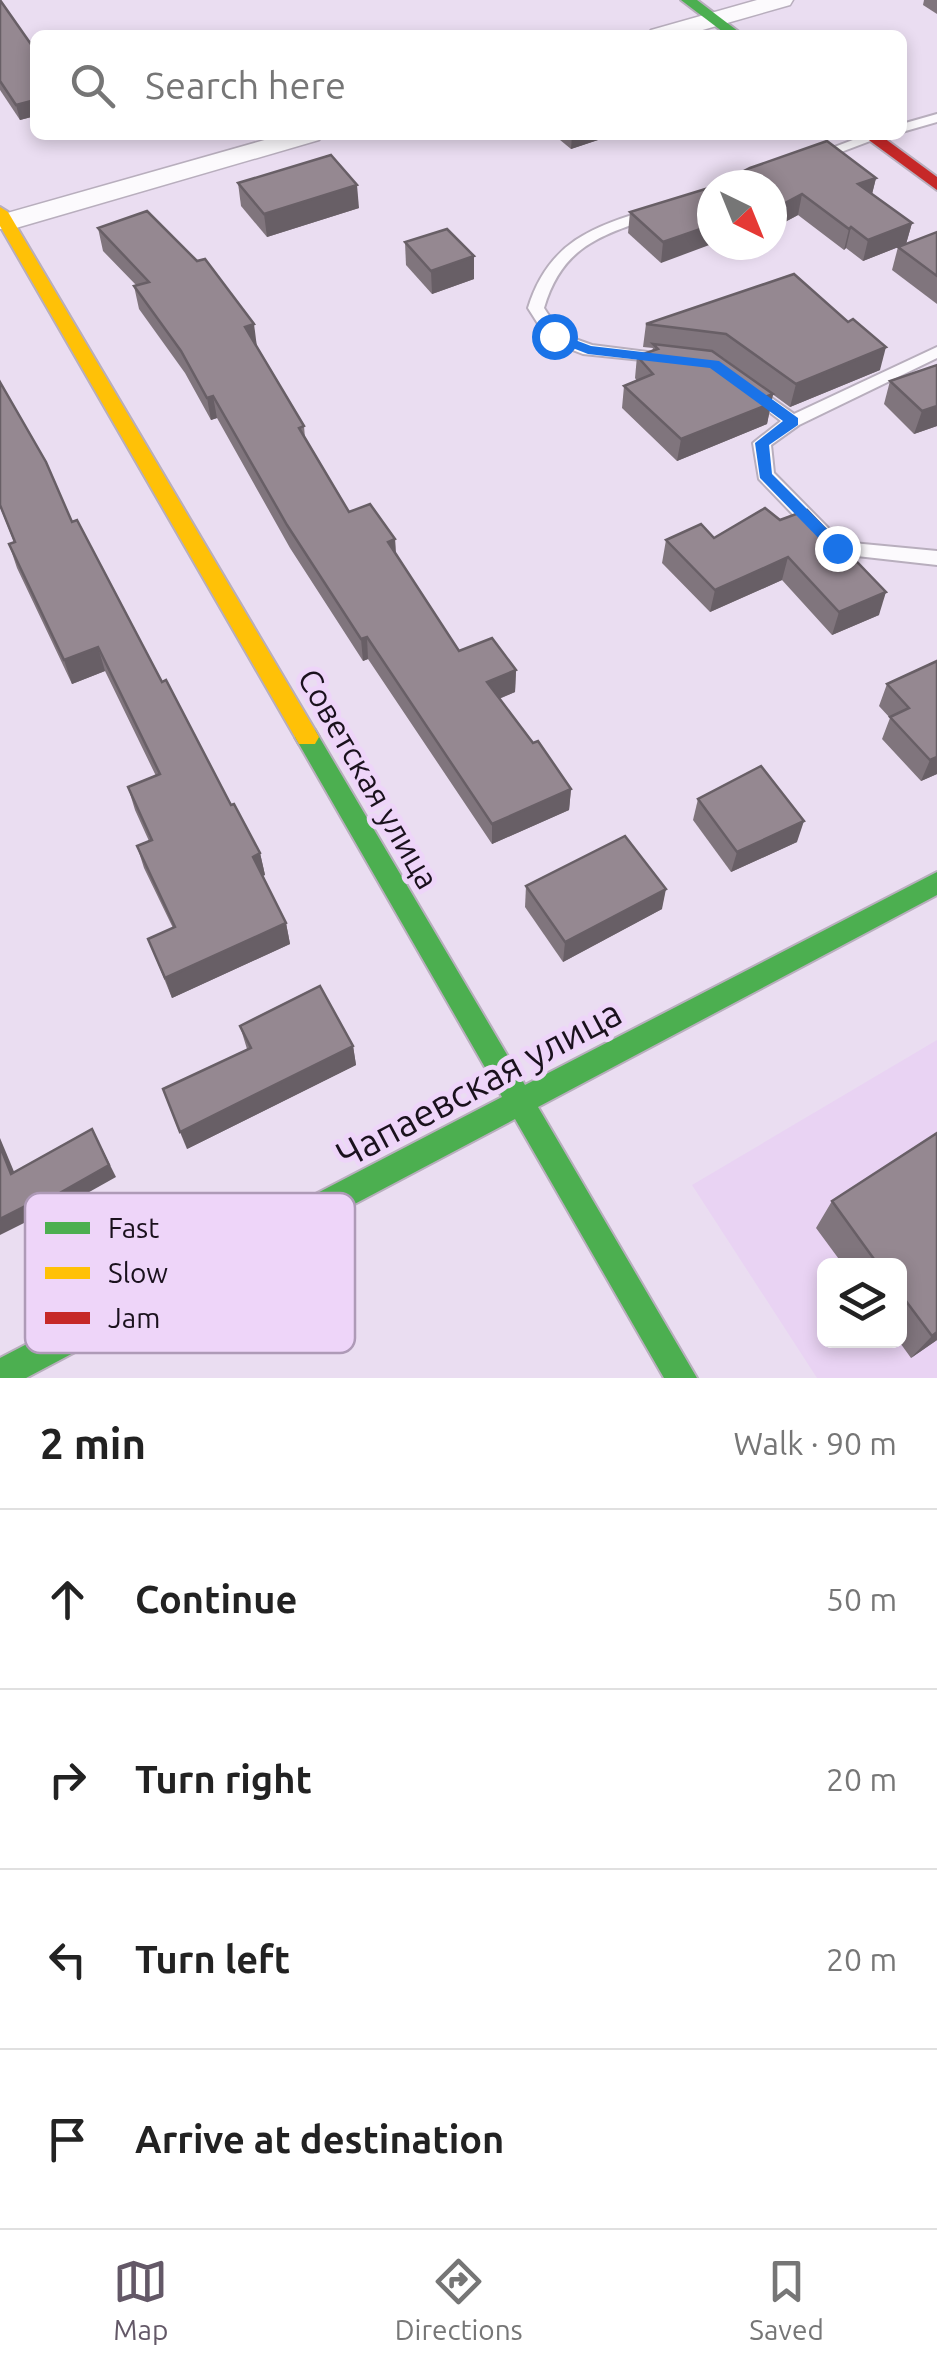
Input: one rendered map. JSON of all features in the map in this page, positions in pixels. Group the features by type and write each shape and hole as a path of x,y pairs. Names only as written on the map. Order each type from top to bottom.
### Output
{"main road":[{"path":"688,0 729,30"},
{"path":"879,140 937,185"},
{"name":"Советская улица","path":"2,219 681,1378"},
{"name":"Чапаевская улица","path":"347,1193 937,883"},
{"name":"Чапаевская улица","path":"0,1375 42,1353"}],"street":[{"path":"676,30 782,0"},
{"path":"2,219 292,140"}],"lane":[{"path":"907,127 937,118"},
{"path":"803,161 863,140"},
{"path":"675,205 583,237 541,279 536,308 554,336 588,350 678,360"},
{"path":"937,352 793,422 762,443 765,475 837,548 937,558"},
{"path":"730,376 793,422"}],"shaded area":[{"path":"937,1040 937,1378 817,1378 692,1185"}],"building":[{"path":"0,0 30,43 30,101 16,105 0,81"},
{"path":"827,141 876,178 858,184 912,223 868,240 802,194 787,202 787,170 746,170"},
{"path":"331,155 357,185 264,214 238,183"},
{"path":"697,192 697,230 663,242 630,212"},
{"path":"147,211 197,261 205,259 254,324 245,327 349,512 370,504 395,539 388,542 459,651 492,638 516,670 487,682 533,743 538,741 571,789 492,824 367,637 361,639 287,525 213,396 207,398 181,351 134,286 149,282 98,228"},
{"path":"447,229 474,256 431,271 405,242"},
{"path":"937,232 937,276 898,247"},
{"path":"794,274 848,322 853,319 886,347 796,384 726,334 646,324"},
{"path":"653,344 712,351 773,394 765,397 772,403 681,439 624,386 653,374 637,356 658,349"},
{"path":"937,365 937,406 922,411 890,381"},
{"path":"0,382 46,462 72,522 77,520 162,682 166,680 260,853 253,857 286,923 165,978 148,939 175,927 137,846 152,840 128,787 160,774 98,647 64,660 9,544 15,542 0,505"},
{"path":"765,508 780,520 807,510 886,592 839,612 788,557 715,590 666,540 701,524 714,538"},
{"path":"937,661 937,757 930,760 890,717 909,708 887,684"},
{"path":"761,766 804,821 737,852 698,799"},
{"path":"625,836 666,889 565,942 526,886"},
{"path":"320,986 353,1046 180,1132 163,1089 251,1048 240,1026"},
{"path":"92,1129 109,1165 60,1193 25,1193 25,1206 0,1219 0,1146 11,1174"},
{"path":"937,1133 937,1332 932,1336 907,1302 907,1258 873,1258 832,1201"}],"traffic: fast":[{"path":"688,0 729,30"},
{"path":"307,737 681,1378"},
{"path":"347,1193 937,883"},
{"path":"0,1375 42,1353"}],"traffic: slow":[{"path":"0,212 307,737"}],"traffic: jam":[{"path":"877,140 937,185"}],"route":[{"path":"554,336 588,350 714,364 793,422 762,443 765,475 837,548"}]}
